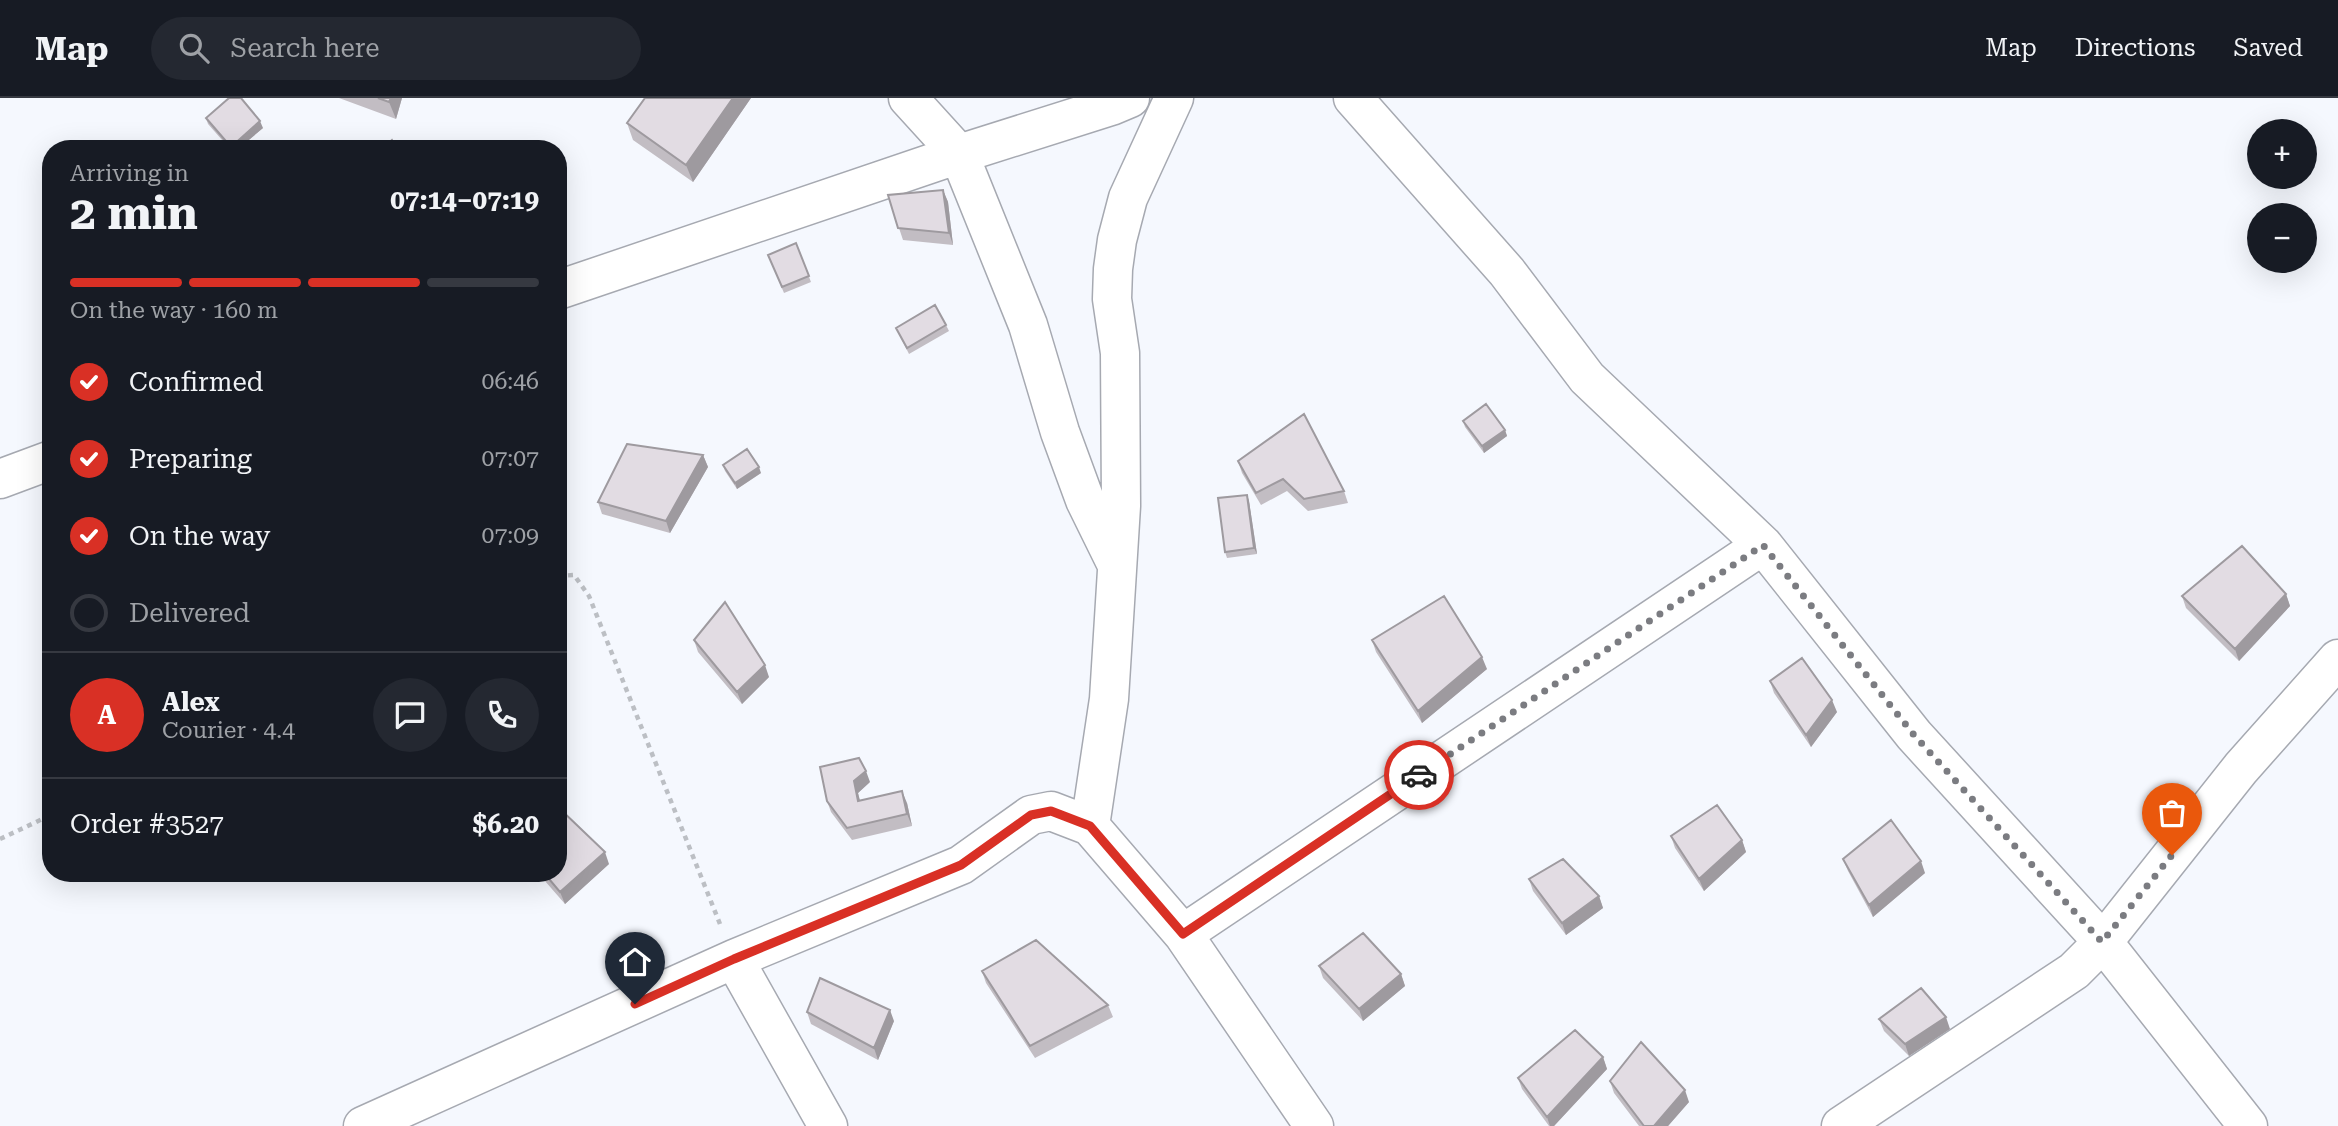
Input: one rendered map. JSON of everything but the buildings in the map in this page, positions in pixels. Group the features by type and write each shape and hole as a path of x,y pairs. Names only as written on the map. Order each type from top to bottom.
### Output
{"street":[{"path":"908,98 959,154 1028,325 1060,432 1085,500 1117,565"},
{"path":"567,287 1130,98"},
{"path":"1090,826 1109,699 1121,506 1120,353 1112,299 1113,269 1128,198 1174,98"},
{"path":"1353,98 1507,272 1587,377 1763,545 1914,735 2102,942 2248,1126"},
{"path":"0,480 42,464"},
{"path":"1183,934 1763,545"},
{"path":"1841,1126 2074,971 2102,942 2241,768 2338,659"},
{"path":"363,1126 734,959 961,865 1031,815 1051,811 1090,826 1183,934 1314,1126"},
{"path":"734,959 828,1126"}],"path":[{"path":"567,575 574,575 589,596 734,959"},
{"path":"0,839 42,819"}],"way so far":[{"path":"1419,775 1763,545 1914,735 2102,942 2172,855"}],"route":[{"path":"635,1004 734,959 961,865 1031,815 1051,811 1090,826 1183,934 1419,775"}]}
